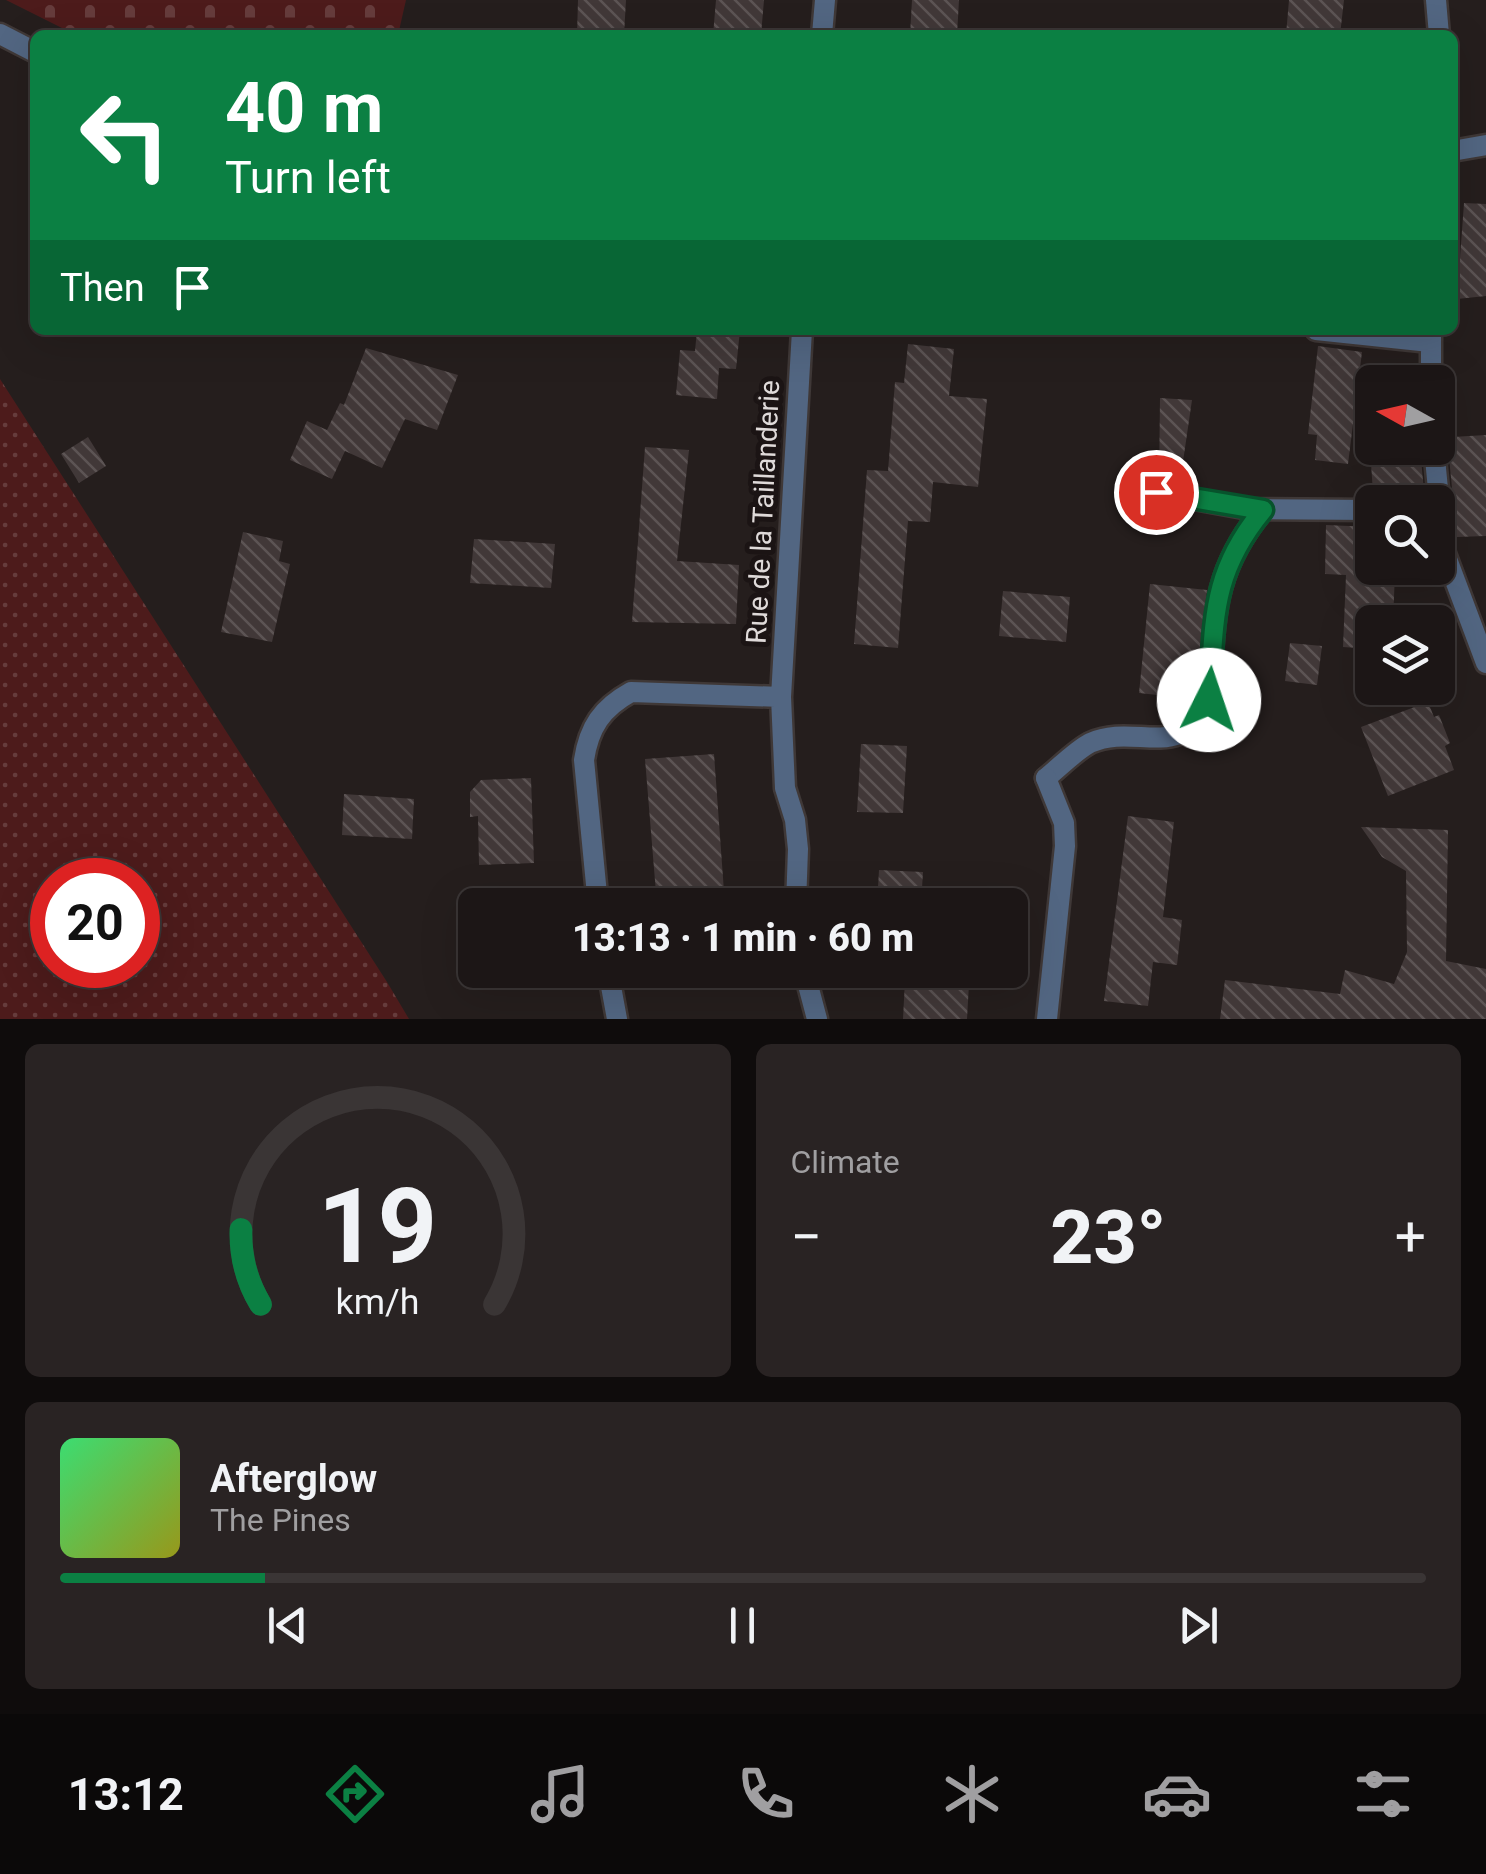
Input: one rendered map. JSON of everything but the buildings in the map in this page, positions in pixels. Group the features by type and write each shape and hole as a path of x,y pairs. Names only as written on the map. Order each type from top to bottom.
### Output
{"street":[{"path":"822,30 825,0"},
{"path":"1436,0 1438,30"},
{"path":"0,34 30,49"},
{"path":"1458,150 1486,145"},
{"name":"Rue de la Taillanderie","path":"797,888 798,849 785,788 781,697 802,335"},
{"path":"1430,336 1431,365"},
{"path":"1156,492 1263,510 1355,505"},
{"path":"1047,1019 1065,846 1064,823 1046,778 1091,743 1170,738 1203,714 1209,700 1223,574 1238,542 1263,510"},
{"path":"1455,575 1479,627 1484,654"},
{"path":"596,888 584,760 588,738 611,702 631,692 781,697"},
{"path":"612,988 618,1019"},
{"path":"809,988 817,1019"}],"green space":[{"path":"6,0 406,0 399,30 66,30"},
{"path":"0,379 387,982 409,1019 0,1019"}],"route":[{"path":"1156,492 1263,510 1238,542 1219,587 1209,700"}]}
